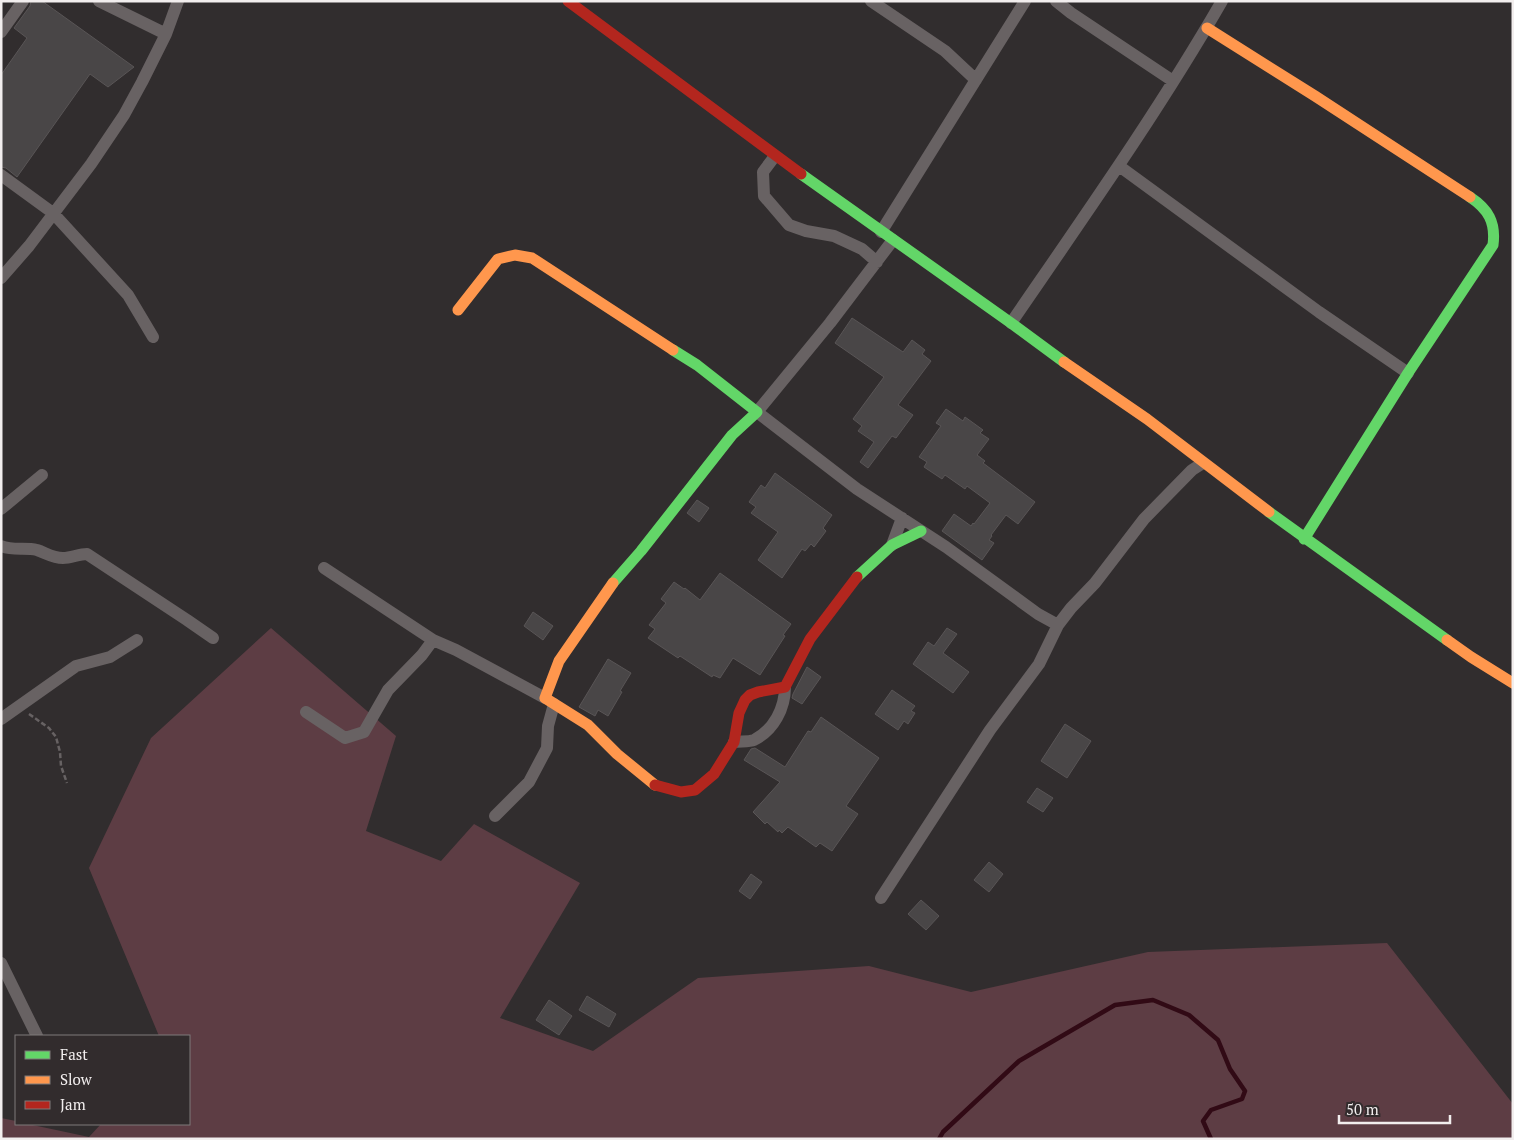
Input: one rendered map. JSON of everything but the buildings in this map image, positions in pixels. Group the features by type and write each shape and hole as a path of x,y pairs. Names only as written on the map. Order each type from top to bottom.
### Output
{"street":[{"path":"1,32 24,1"},
{"path":"99,1 166,34"},
{"path":"1,278 29,246 91,164 124,115 166,34 178,1"},
{"path":"568,1 775,156 1069,366 1147,419 1202,463 1304,539 1471,657 1513,683"},
{"path":"871,1 945,51 976,80"},
{"path":"881,232 1025,1"},
{"path":"1056,1 1173,81"},
{"path":"1011,324 1118,166 1207,28 1222,1"},
{"path":"1207,28 1482,204 1493,224 1495,235 1493,245 1408,373 1304,539"},
{"path":"775,156 763,172 764,196 789,225 806,231 834,236 862,249 877,262"},
{"path":"1118,166 1289,290 1408,373"},
{"path":"1,174 53,213 128,295 153,337"},
{"path":"495,816 529,782 548,748 550,701 559,662 577,634 611,585 732,435 757,412 830,323 894,240"},
{"path":"458,310 498,259 515,255 532,258 697,365 857,489 946,547 1038,614 1058,625"},
{"path":"881,898 990,730 1039,664 1058,625 1071,608 1095,584 1144,520 1192,470 1202,463"},
{"path":"1,509 42,475"},
{"path":"892,545 902,518"},
{"path":"734,742 753,740 767,731 777,719 785,699 785,687 810,639 855,579 892,545 921,531"},
{"path":"1,546 36,550 49,556 64,558 87,554 213,638"},
{"path":"324,568 433,640 456,650 550,701 588,725 617,754 654,785 681,792 695,790 714,774 734,742 740,712 745,700 750,695 758,692 785,687"},
{"path":"1,718 76,666 110,657 138,640"},
{"path":"306,712 345,738 364,732 388,690 422,655 433,640"},
{"path":"1,963 37,1035"}],"path":[{"path":"16,708 49,728 56,738 60,752 60,766 67,784"}],"shaded area":[{"path":"271,628 396,736 366,831 441,861 474,824 580,883 500,1018 593,1051 698,978 869,966 971,992 1148,952 1387,943 1513,1104 1513,1139 1,1139 1,1118 15,1121 15,1125 33,1125 89,1137 100,1125 190,1125 190,1035 159,1035 89,868 151,738"}],"waterway":[{"path":"939,1139 943,1132 1019,1061 1115,1005 1153,1000 1189,1015 1218,1040 1230,1069 1245,1091 1242,1099 1211,1110 1203,1121 1211,1139"}],"traffic: fast":[{"path":"801,174 1064,362"},
{"path":"1304,539 1408,373 1493,245 1492,223 1482,206 1470,197"},
{"path":"613,583 641,551 732,435 757,412 697,365 673,350"},
{"path":"1269,512 1447,640"},
{"path":"857,577 892,545 921,531"}],"traffic: slow":[{"path":"1207,28 1470,197"},
{"path":"458,310 498,259 515,255 532,258 673,350"},
{"path":"1064,362 1147,419 1269,512"},
{"path":"613,583 559,661 545,698 588,725 617,754 655,785"},
{"path":"1447,640 1513,683"}],"traffic: jam":[{"path":"568,1 801,174"},
{"path":"655,785 681,792 695,790 714,774 734,742 739,713 745,700 750,695 758,692 785,687 810,639 857,577"}]}
